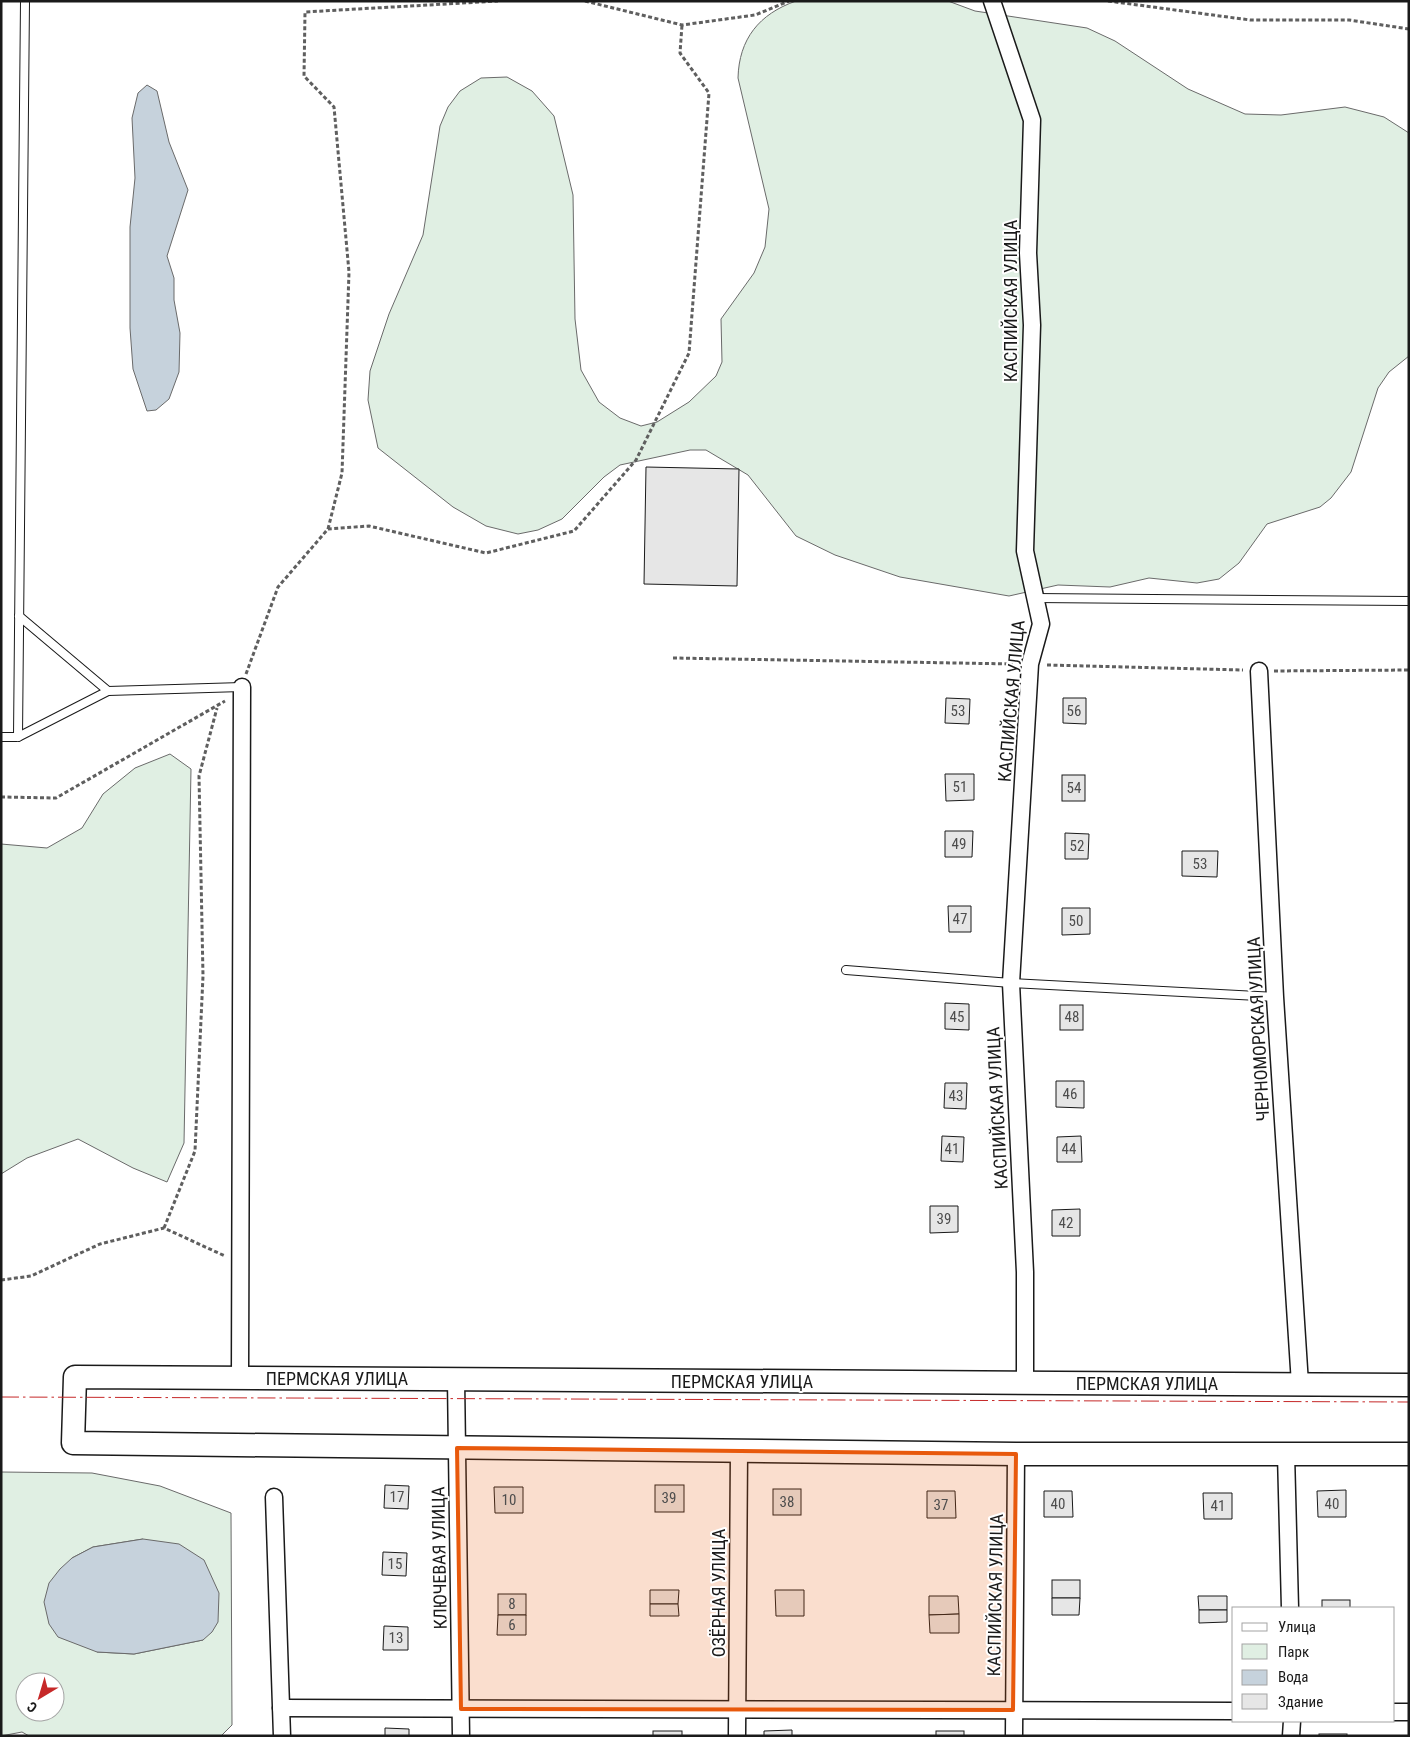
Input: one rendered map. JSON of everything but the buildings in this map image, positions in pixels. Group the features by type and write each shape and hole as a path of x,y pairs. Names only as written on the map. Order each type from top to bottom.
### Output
{"street":[{"name":"КАСПИЙСКАЯ УЛИЦА","path":"992,1 1032,120 1028,253 1032,325 1026,551 1041,624 1030,664 1011,983 1025,1272 1025,1383"},
{"name":"ЧЕРНОМОРСКАЯ УЛИЦА","path":"1259,671 1275,997 1300,1384"},
{"path":"240,1378 242,687"},
{"name":"ПЕРМСКАЯ УЛИЦА","path":"457,1448 73,1443 75,1377 1409,1385"},
{"name":"КЛЮЧЕВАЯ УЛИЦА","path":"456,1379 460,1736"},
{"path":"457,1448 1016,1454 1409,1454"},
{"name":"ОЗЁРНАЯ УЛИЦА","path":"738,1451 738,1736"},
{"name":"КАСПИЙСКАЯ УЛИЦА","path":"1014,1736 1016,1454"},
{"path":"1286,1454 1290,1607"},
{"path":"274,1497 282,1736"},
{"path":"281,1708 1232,1711"},
{"path":"1395,1712 1409,1712"},
{"path":"1291,1736 1292,1722"}],"lane":[{"path":"18,737 25,1"},
{"path":"1036,598 1409,601"},
{"path":"19,616 108,691"},
{"path":"1,737 18,737 108,691 242,687"},
{"path":"846,970 1011,983 1275,997"}],"path":[{"path":"1,797 56,798 217,707 242,687 278,587 328,529 342,473 348,272 334,107 304,76 305,12 498,1"},
{"path":"585,1 682,25 755,15 788,1"},
{"path":"1108,1 1250,20 1349,20 1409,29"},
{"path":"328,529 369,526 486,554 574,531 636,460 689,353 709,93 680,53 682,25"},
{"path":"164,1228 195,1151 203,976 199,776 217,707"},
{"path":"1,1280 32,1276 100,1244 164,1228 240,1262"}],"highlighted area":[{"path":"457,1448 1016,1454 1013,1710 461,1709"}],"green space":[{"path":"796,1 948,1 975,11 1087,28 1115,41 1188,89 1245,114 1281,115 1345,107 1384,117 1409,133 1409,356 1389,372 1378,388 1351,472 1331,498 1320,507 1267,524 1239,563 1219,579 1197,583 1149,578 1110,587 1058,585 1009,596 900,577 835,555 796,536 748,475 706,450 690,450 620,465 604,477 562,519 538,530 518,534 486,526 453,507 378,448 368,400 370,371 389,314 423,235 440,126 448,107 460,91 481,78 507,77 532,91 554,116 573,195 575,319 581,370 599,402 620,418 641,426 657,422 689,402 716,376 722,362 721,319 754,273 765,247 769,209 738,78 739,64 747,40 762,21 771,13"},
{"path":"170,754 191,769 184,1143 167,1182 133,1168 78,1139 27,1158 1,1174 1,844 47,848 82,828 103,794 135,768"},
{"path":"1,1472 92,1473 160,1486 231,1513 232,1725 221,1736 29,1736 22,1732 1,1736","holes":["143,1539 203,1640 134,1654 97,1652 72,1558 93,1547"]}],"water":[{"path":"147,85 157,91 169,142 188,190 167,256 174,278 174,300 180,333 179,372 169,399 156,410 147,411 133,369 130,328 130,227 135,178 132,118 138,93"},
{"path":"143,1539 179,1544 204,1560 219,1593 218,1622 212,1632 203,1640 134,1654 97,1652 58,1637 49,1624 44,1602 49,1583 60,1569 72,1558 93,1547"}],"power":[{"path":"1,1397 1409,1402"}]}
